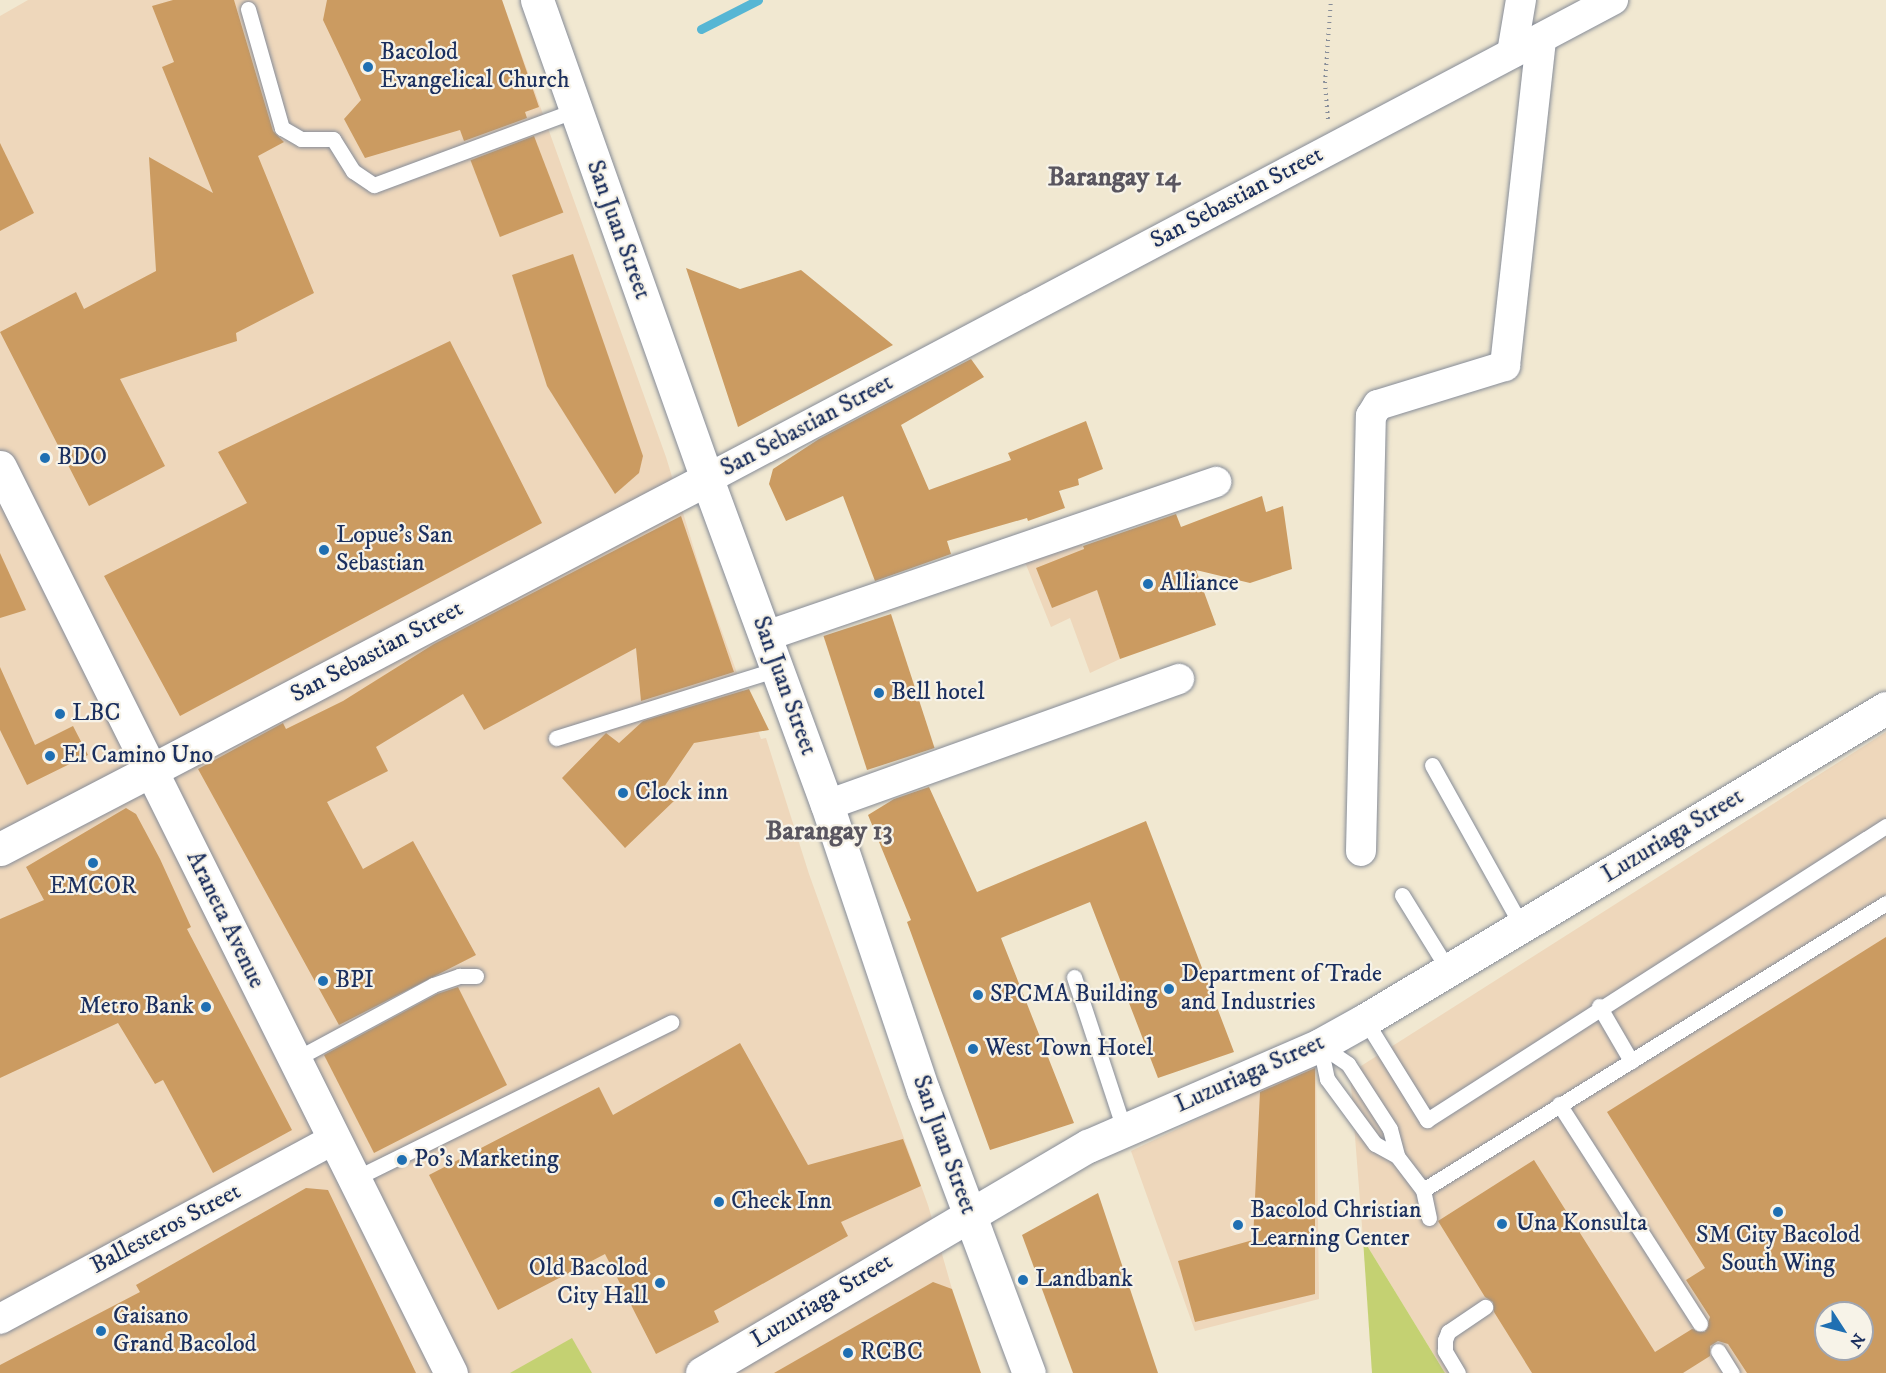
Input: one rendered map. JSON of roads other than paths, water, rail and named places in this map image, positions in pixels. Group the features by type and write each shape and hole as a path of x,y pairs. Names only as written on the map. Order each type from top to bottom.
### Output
{"main road":[{"name":"San Juan Street","path":"537,0 706,479 827,805 968,1214 1006,1304 1029,1373"},
{"name":"Araneta Avenue","path":"0,467 116,705 152,770 451,1373"},
{"name":"San Sebastian Street","path":"0,849 706,479"},
{"name":"Luzuriaga Street","path":"702,1373 968,1214 1124,1129 1320,1045 1365,1020 1886,708"}],"street":[{"path":"1512,53 1521,0"},
{"name":"San Sebastian Street","path":"706,479 1613,0"},
{"path":"1361,851 1371,416 1378,405 1505,366 1541,40"},
{"path":"766,636 1216,483"},
{"path":"827,805 1179,679"},
{"name":"Ballesteros Street","path":"0,1319 334,1139"}],"lane":[{"path":"248,9 282,128 301,139 333,139 353,171 374,185 576,110"},
{"path":"556,738 777,669"},
{"path":"1432,765 1522,927"},
{"path":"1365,1020 1427,1120 1599,1006 1886,826"},
{"path":"1402,895 1449,971"},
{"path":"1423,1190 1886,903"},
{"path":"294,1060 433,985 459,976 476,975"},
{"path":"1074,977 1124,1129"},
{"path":"1599,1006 1631,1061"},
{"path":"354,1179 671,1022"},
{"path":"1320,1045 1327,1079 1375,1144 1397,1156"},
{"path":"1320,1045 1348,1064 1390,1129 1397,1156 1423,1190 1429,1218"},
{"path":"1559,1104 1700,1324"},
{"path":"1458,1373 1445,1352 1448,1332 1485,1307"},
{"path":"1718,1351 1732,1373"}],"waterway":[{"path":"701,29 758,0"}],"place":[{"name":"Bacolod Evangelical Church","path":"368,67"},
{"name":"BDO","path":"45,458"},
{"name":"Lopue's San Sebastian","path":"324,550"},
{"name":"Alliance","path":"1148,584"},
{"name":"Bell hotel","path":"879,693"},
{"name":"LBC","path":"60,714"},
{"name":"El Camino Uno","path":"50,756"},
{"name":"Clock inn","path":"623,793"},
{"name":"EMCOR","path":"93,863"},
{"name":"BPI","path":"323,981"},
{"name":"Department of Trade and Industries","path":"1169,989"},
{"name":"SPCMA Building","path":"978,995"},
{"name":"Metro Bank","path":"206,1007"},
{"name":"West Town Hotel","path":"973,1049"},
{"name":"Po's Marketing","path":"402,1160"},
{"name":"Check Inn","path":"719,1202"},
{"name":"SM City Bacolod South Wing","path":"1778,1212"},
{"name":"Una Konsulta","path":"1502,1224"},
{"name":"Bacolod Christian Learning Center","path":"1238,1225"},
{"name":"Landbank","path":"1023,1280"},
{"name":"Old Bacolod City Hall","path":"660,1283"},
{"name":"Gaisano Grand Bacolod","path":"101,1331"},
{"name":"RCBC","path":"848,1353"}],"district":[{"name":"Barangay 14","path":"1114,178"},
{"name":"Barangay 13","path":"829,832"}]}
